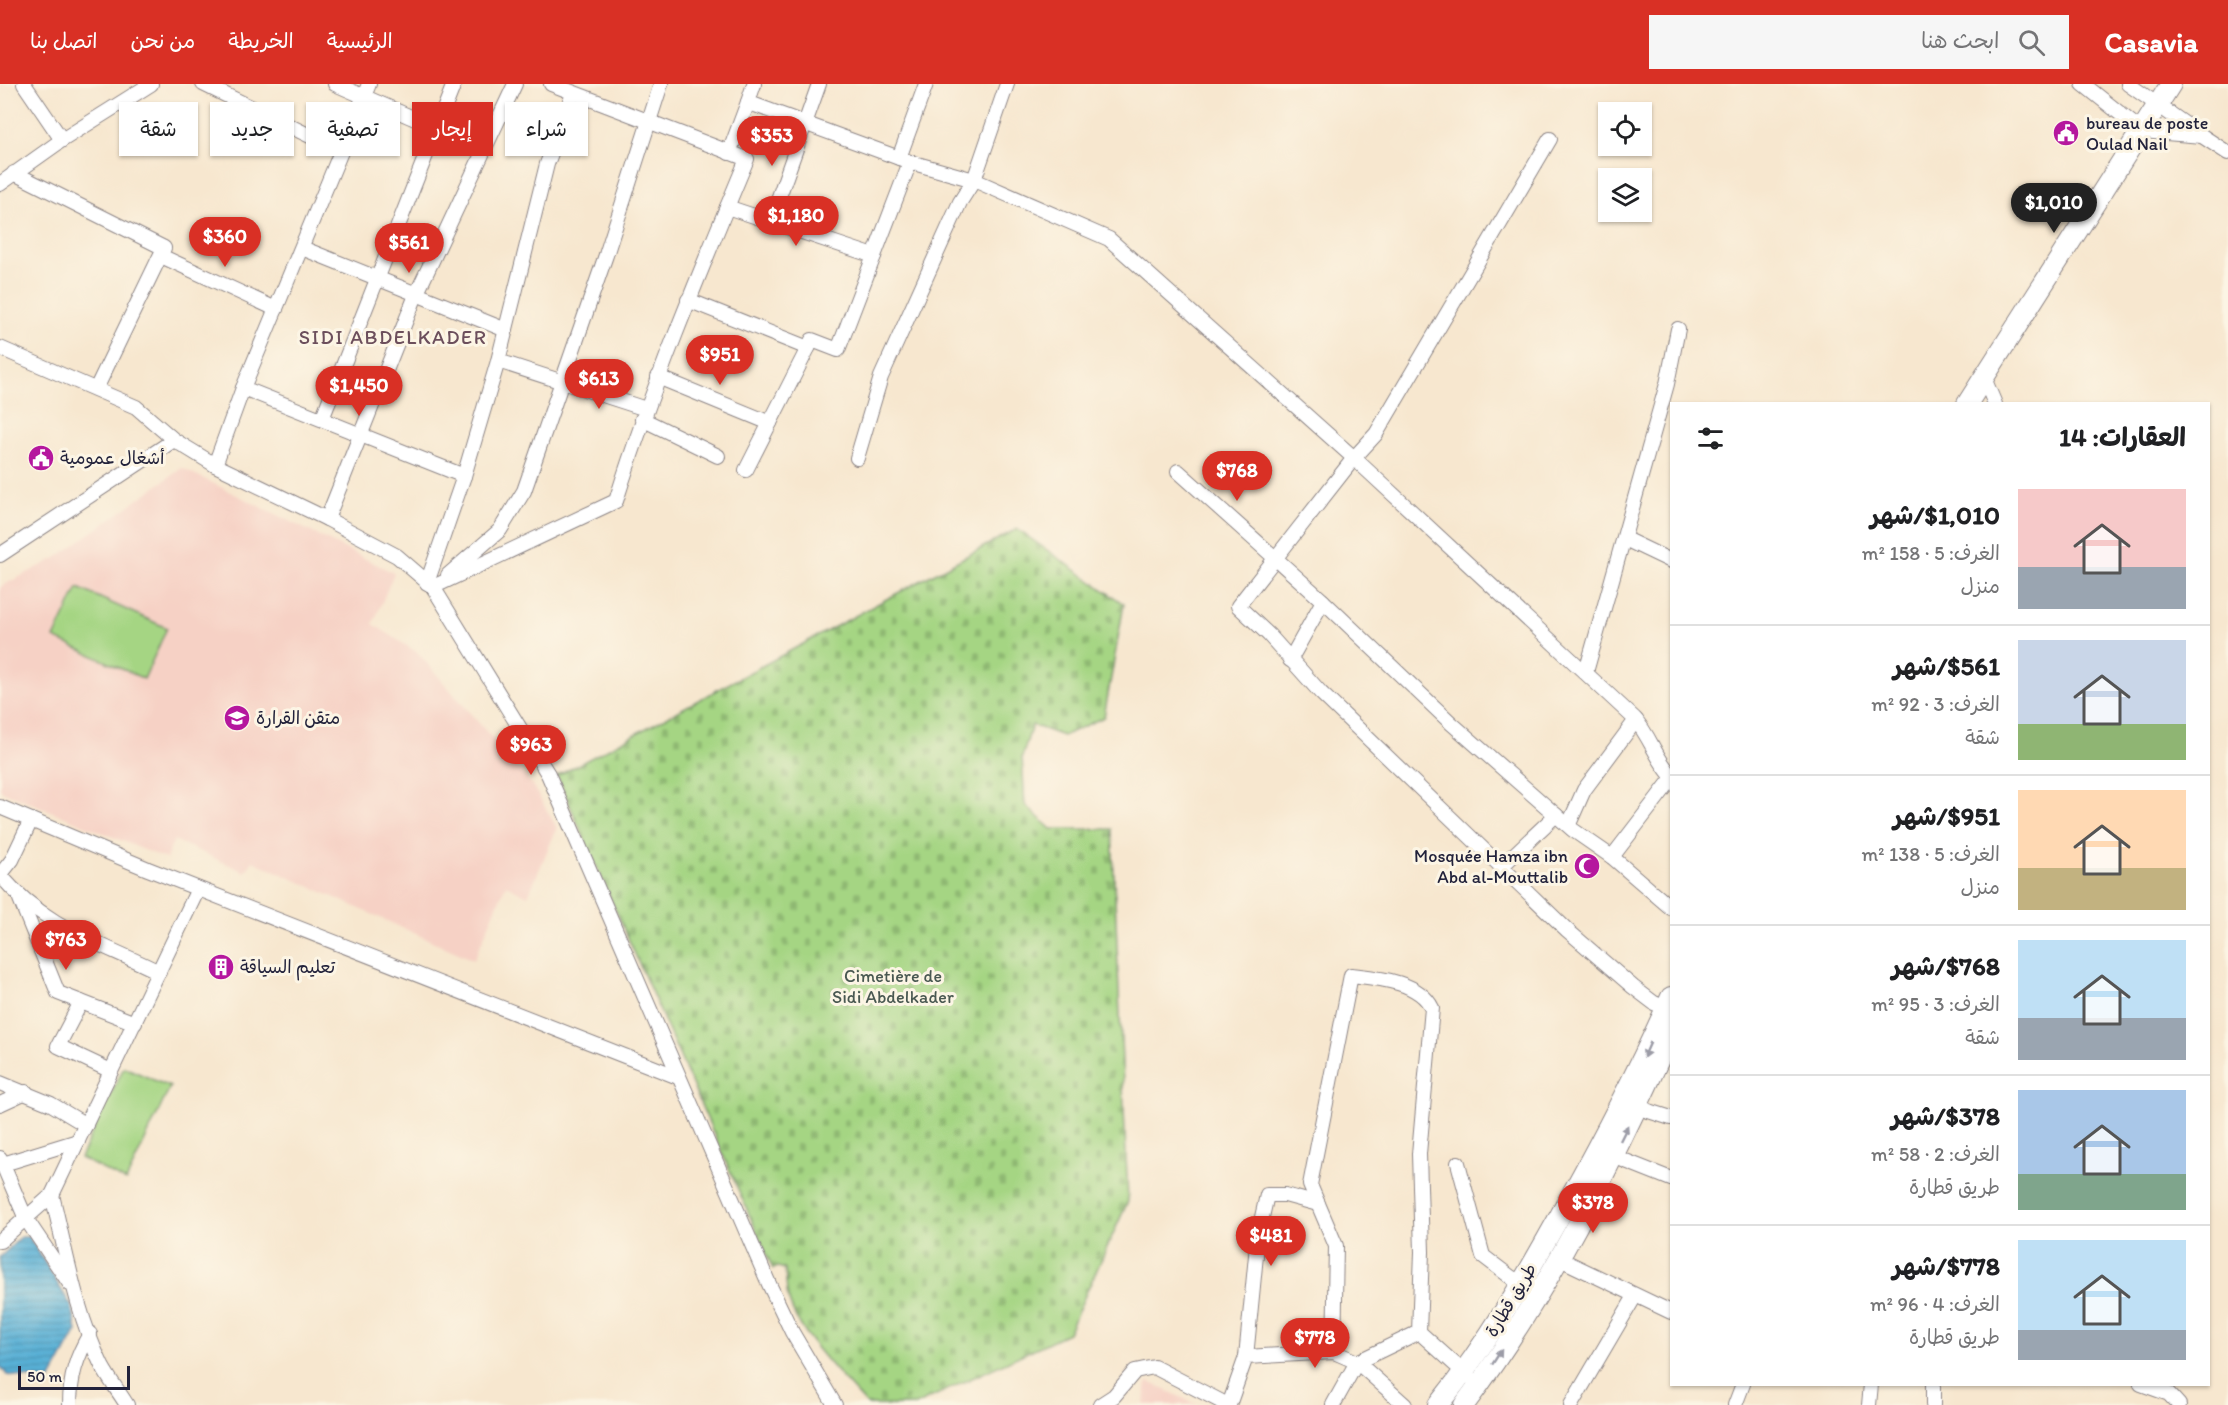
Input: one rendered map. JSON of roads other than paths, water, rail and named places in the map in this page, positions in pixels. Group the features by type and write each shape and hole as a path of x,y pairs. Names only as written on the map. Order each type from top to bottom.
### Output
{"main road":[{"path":"1968,402 2171,84"},
{"name":"طريق قطارة","path":"1464,1405 1472,1379 1522,1281 1630,1087 1669,1005"},
{"name":"طريق قطارة","path":"1438,1405 1472,1379 1542,1287 1612,1156 1670,1036"}],"street":[{"path":"24,84 62,140"},
{"path":"0,184 130,90 152,84"},
{"path":"203,84 306,134"},
{"path":"335,84 366,90 412,115"},
{"path":"447,102 454,84"},
{"path":"327,519 416,295 515,84"},
{"path":"430,585 616,501 658,377 747,159 551,84"},
{"path":"430,585 500,531 524,491 563,381 661,84"},
{"path":"729,153 754,84"},
{"path":"770,222 819,84"},
{"path":"746,470 812,340 838,350 874,256 926,84"},
{"path":"857,458 881,377 960,202 974,180 1007,84"},
{"path":"2083,84 2142,131 2202,136"},
{"path":"2128,84 2228,153"},
{"path":"430,585 498,360 547,164 573,94"},
{"path":"748,102 904,160 974,180 1109,238 1354,458 1586,672 1646,731 1654,754 1670,774"},
{"path":"1550,139 1377,434 1354,458 1238,606 1269,635 1321,693 1406,772 1567,930 1605,960 1609,968 1654,1003 1669,1005"},
{"path":"215,465 243,388 339,156"},
{"path":"322,419 425,156"},
{"path":"14,173 164,248 96,389"},
{"path":"727,207 874,256"},
{"path":"302,248 506,330"},
{"path":"161,256 276,309"},
{"path":"688,300 808,348"},
{"path":"1586,672 1667,384 1678,329"},
{"path":"0,348 136,407 174,440 215,465 397,556 430,585 548,774 769,1284 835,1405"},
{"path":"498,360 563,381 644,414 718,456"},
{"path":"658,377 770,423"},
{"path":"1984,378 1994,402"},
{"path":"243,388 464,476"},
{"path":"0,555 174,440"},
{"path":"1178,471 1323,601 1451,723 1556,815 1612,857 1670,907"},
{"path":"1625,539 1670,561"},
{"path":"1290,660 1323,601"},
{"path":"1569,824 1584,790 1636,720"},
{"path":"1612,857 1670,781"},
{"path":"0,807 198,889 678,1077"},
{"path":"1501,867 1556,815"},
{"path":"31,820 12,860 0,875 19,898 40,915 159,972"},
{"path":"0,1241 52,1195 198,889"},
{"path":"19,898 58,993 135,1023"},
{"path":"1334,1352 1336,1246 1310,1185 1351,975 1387,979 1427,998 1432,1008 1419,1154 1422,1252 1419,1332"},
{"path":"81,1002 58,1046 111,1071"},
{"path":"1,1081 86,1125"},
{"path":"0,1104 26,1092"},
{"path":"1636,1107 1670,1118"},
{"path":"76,1292 26,1219 1,1162 78,1141"},
{"path":"1612,1156 1670,1179"},
{"path":"1458,1163 1483,1256 1512,1278 1542,1287"},
{"path":"52,1195 76,1292 90,1334 102,1366 127,1405"},
{"path":"1100,1405 1114,1396 1135,1371 1154,1367 1228,1405 1246,1357 1258,1235 1267,1195 1285,1195 1318,1204"},
{"path":"1558,1257 1670,1312"},
{"path":"1571,1405 1635,1296"},
{"path":"1333,1405 1357,1362 1419,1332"},
{"path":"1419,1332 1472,1379"},
{"path":"70,1405 70,1380 80,1350 90,1334"},
{"path":"1246,1357 1334,1352 1357,1362 1405,1405"},
{"path":"1736,1405 1742,1386"},
{"path":"1869,1405 1871,1386"},
{"path":"1931,1386 1933,1405"},
{"path":"2153,1386 2170,1389 2179,1405"}],"water":[{"path":"21,1237 29,1237 72,1307 77,1331 50,1380 7,1375 0,1366 0,1257"}],"place":[{"name":"bureau de poste Oulad Nail","path":"2066,133"},
{"name":"أشغال عمومية","path":"41,458"},
{"name":"متقن القرارة","path":"237,718"},
{"name":"Mosquée Hamza ibn Abd al-Mouttalib","path":"1587,866"},
{"name":"تعليم السياقة","path":"221,967"}],"district":[{"name":"SIDI ABDELKADER","path":"393,337"}],"park label":[{"name":"Cimetière de Sidi Abdelkader","path":"893,986"}]}
